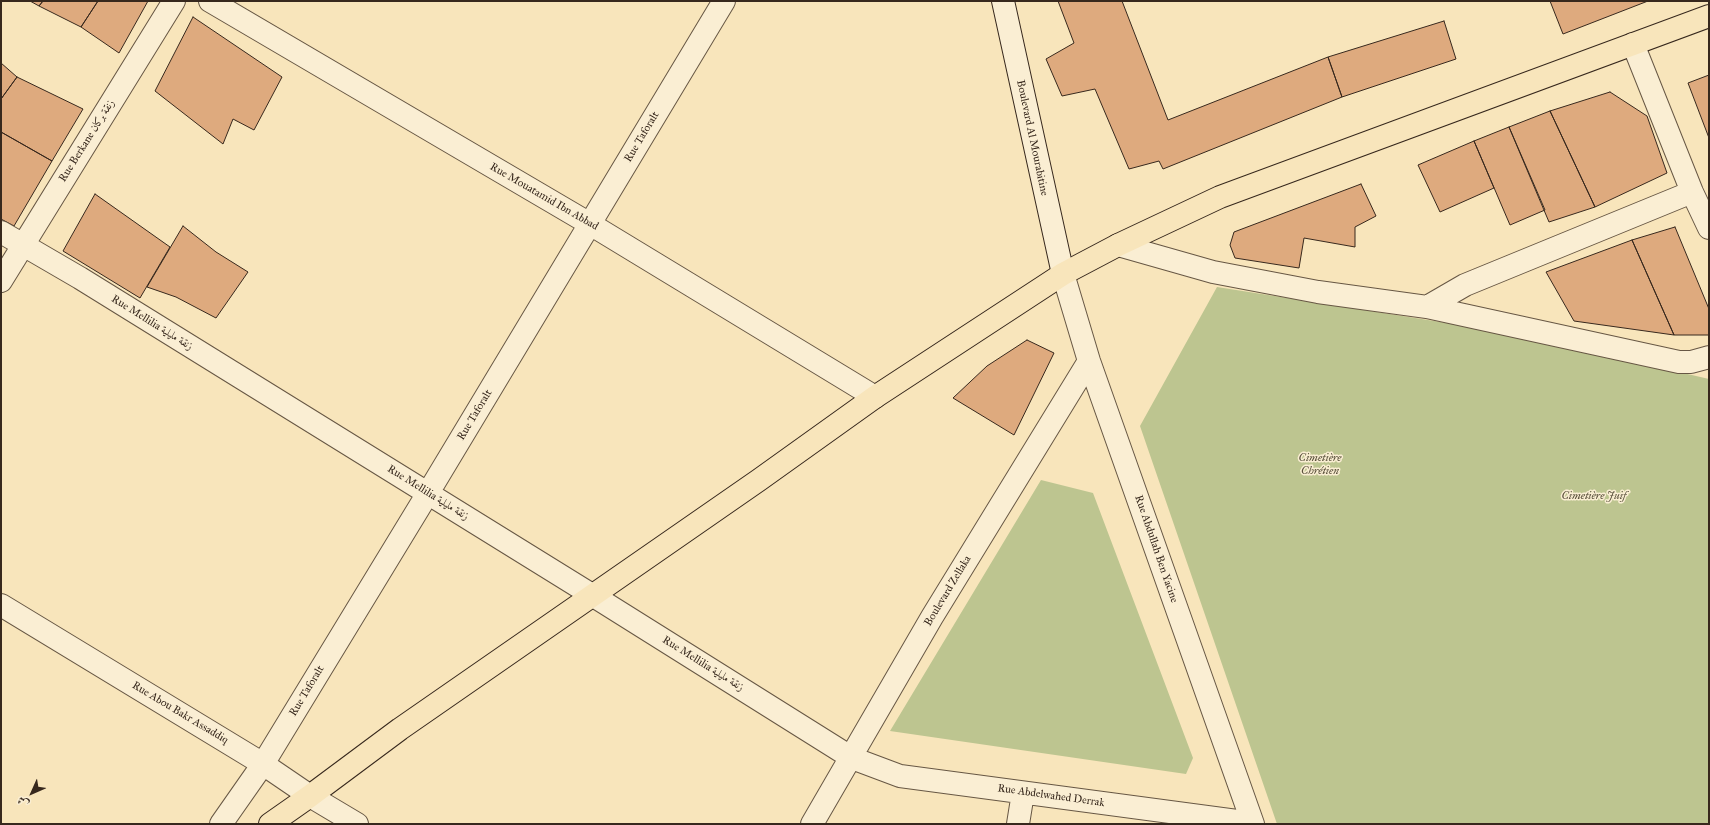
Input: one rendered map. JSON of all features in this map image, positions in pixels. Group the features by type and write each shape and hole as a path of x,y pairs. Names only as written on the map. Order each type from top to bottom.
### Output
{"main road":[{"path":"270,824 400,729 759,480 875,396 1063,274 1118,245 1220,197 1709,16"}],"street":[{"name":"Rue Berkane زنقة بركان","path":"1,281 174,1"},
{"name":"Rue Mouatamid Ibn Abbad","path":"210,1 590,224 875,396"},
{"name":"Rue Taforalt","path":"221,824 263,764 724,1"},
{"name":"Boulevard Al Mourabitine","path":"1003,1 1063,274"},
{"path":"1633,44 1692,192 1709,228"},
{"path":"1427,307 1465,285 1692,192"},
{"name":"Rue Mellilia زنقة مليلية","path":"1,232 80,278 428,493 852,758"},
{"path":"1118,245 1213,272 1318,292 1427,307 1679,362 1691,362 1709,357"},
{"name":"Rue Abdullah Ben Yacine","path":"1063,274 1089,361 1252,824"},
{"name":"Boulevard Zellaka","path":"812,824 852,758 932,617 1089,361"},
{"name":"Rue Abou Bakr Assaddiq","path":"1,605 263,764 310,796 357,824"},
{"name":"Rue Abdelwahed Derrak","path":"852,758 900,776 1252,824"},
{"path":"1018,824 1023,793"}],"green space":[{"name":"Cimetière Chrétien","path":"1217,287 1511,333 1709,379 1709,824 1277,824 1140,426"},
{"path":"1041,480 1093,493 1193,758 1186,774 890,731"}],"building":[{"path":"30,1 43,1 39,6"},
{"path":"43,1 98,1 81,27 39,6"},
{"path":"98,1 148,1 119,53 81,27"},
{"path":"1058,1 1122,1 1168,120 1328,57 1342,97 1163,169 1159,161 1129,169 1095,89 1062,96 1046,59 1074,43"},
{"path":"1550,1 1648,1 1563,34"},
{"path":"193,17 282,77 254,130 233,119 223,144 155,91"},
{"path":"1444,21 1456,59 1342,97 1328,57"},
{"path":"1,63 17,77 1,99"},
{"path":"1709,75 1709,138 1688,83"},
{"path":"17,77 83,109 52,161 1,132 1,99"},
{"path":"1610,92 1647,116 1667,173 1595,207 1550,111"},
{"path":"1550,111 1595,207 1549,222 1509,127"},
{"path":"1509,127 1545,210 1510,225 1474,141"},
{"path":"1,132 52,161 14,226 1,219"},
{"path":"1474,141 1494,188 1440,212 1418,165"},
{"path":"1361,184 1376,216 1355,227 1355,247 1304,238 1299,268 1235,258 1230,245 1234,232"},
{"path":"95,194 170,247 140,298 63,251"},
{"path":"183,226 216,252 248,272 216,318 176,297 147,287"},
{"path":"1675,227 1709,309 1709,335 1674,335 1632,240"},
{"path":"1632,240 1674,335 1574,321 1546,272"},
{"path":"1027,340 1054,353 1014,435 953,398 987,366"}],"park label":[{"name":"Cimetière Juif","path":"1594,496"}]}
